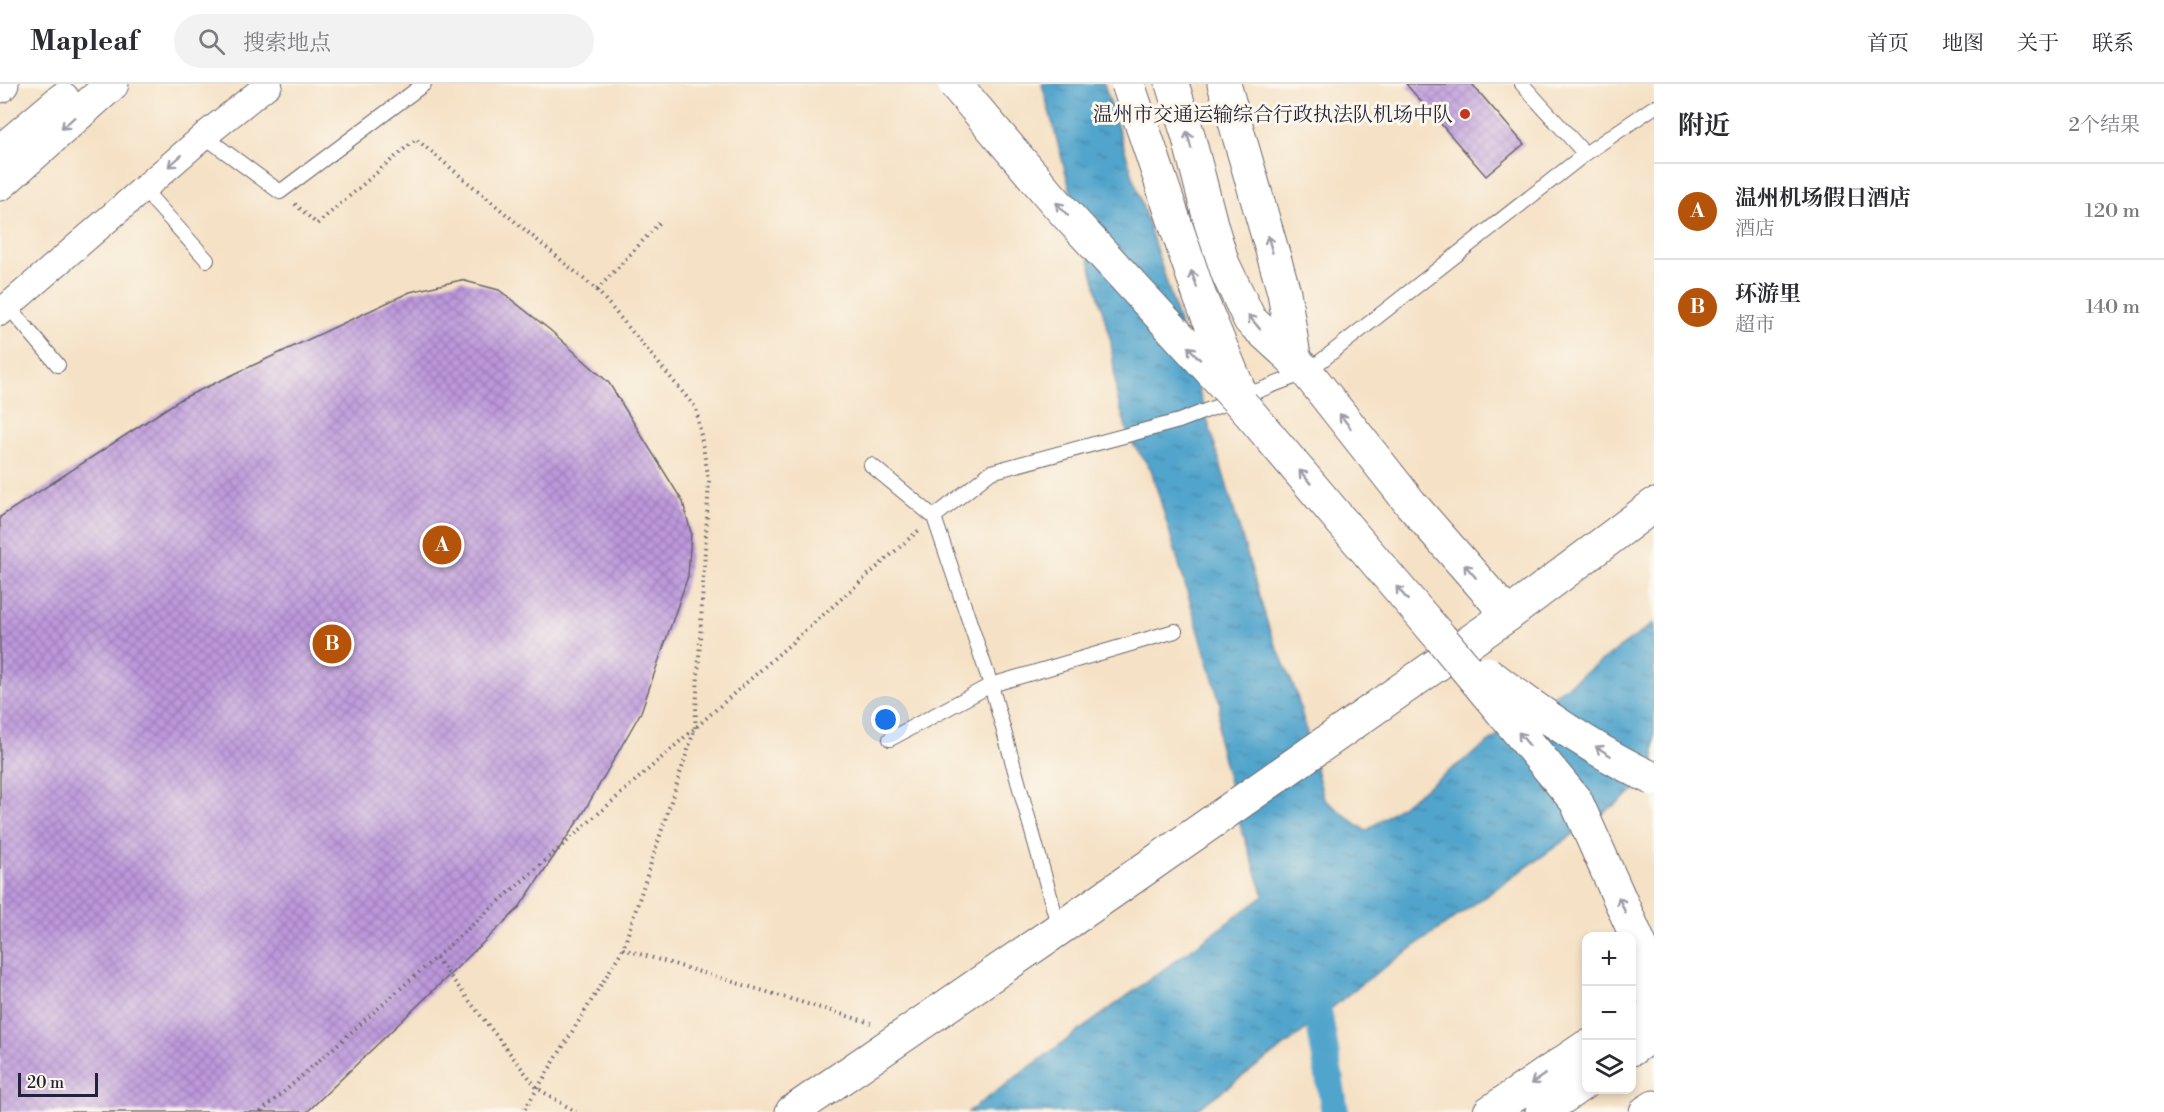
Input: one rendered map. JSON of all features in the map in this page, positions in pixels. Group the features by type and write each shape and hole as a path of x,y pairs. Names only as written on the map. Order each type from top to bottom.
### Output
{"main road":[{"path":"0,152 80,84"},
{"path":"0,184 112,84"},
{"path":"955,84 1058,205 1248,411 1576,801 1642,949 1654,1001 1636,1014"},
{"path":"1128,84 1200,297 1248,411"},
{"path":"1172,84 1223,264 1250,320 1301,368 1411,504 1508,615"},
{"path":"1224,84 1284,292 1301,368"},
{"path":"792,1112 1059,929 1508,615 1654,506"},
{"path":"1440,638 1528,704 1628,767 1654,779"},
{"path":"1636,1046 1654,1033"},
{"path":"1490,1112 1582,1050"},
{"path":"1542,1112 1582,1084"},
{"path":"1646,1112 1654,1107"}],"street":[{"path":"4,310 204,136 269,84"}],"lane":[{"path":"204,136 280,192 424,84"},
{"path":"1522,84 1585,154"},
{"path":"934,517 991,472 1179,421 1301,368 1585,154 1654,107"},
{"path":"143,189 207,260"},
{"path":"4,310 58,365"},
{"path":"871,465 934,517 992,686 1059,929"},
{"path":"890,739 992,686 1175,631"}],"path":[{"path":"280,192 317,224 416,139 597,290 696,408 709,480 695,728 623,949 523,1112"},
{"path":"597,290 662,220"},
{"path":"261,1112 934,517"},
{"path":"623,949 906,1034"},
{"path":"436,958 537,1089 576,1112"}],"water":[{"path":"1042,84 1104,84 1170,293 1269,629 1296,692 1324,799 1366,831 1654,623 1654,777 1360,985 1290,1042 1193,1112 968,1112 1264,896 1240,824 1218,740 1220,703 1151,469 1130,440 1117,397 1111,342"}],"building":[{"name":"温州市交通运输综合行政执法队机场中队","path":"1406,84 1472,84 1524,144 1486,176"},
{"path":"461,280 499,290 550,330 609,383 683,502 691,533 688,576 641,712 582,815 518,909 307,1112 0,1112 0,517 181,399 410,292"}],"waterway":[{"path":"1313,981 1335,1112"}],"place":[{"name":"温州市交通运输综合行政执法队机场中队","path":"1465,114"},
{"name":"温州机场假日酒店","path":"442,545"},
{"name":"环游里","path":"332,644"}]}
